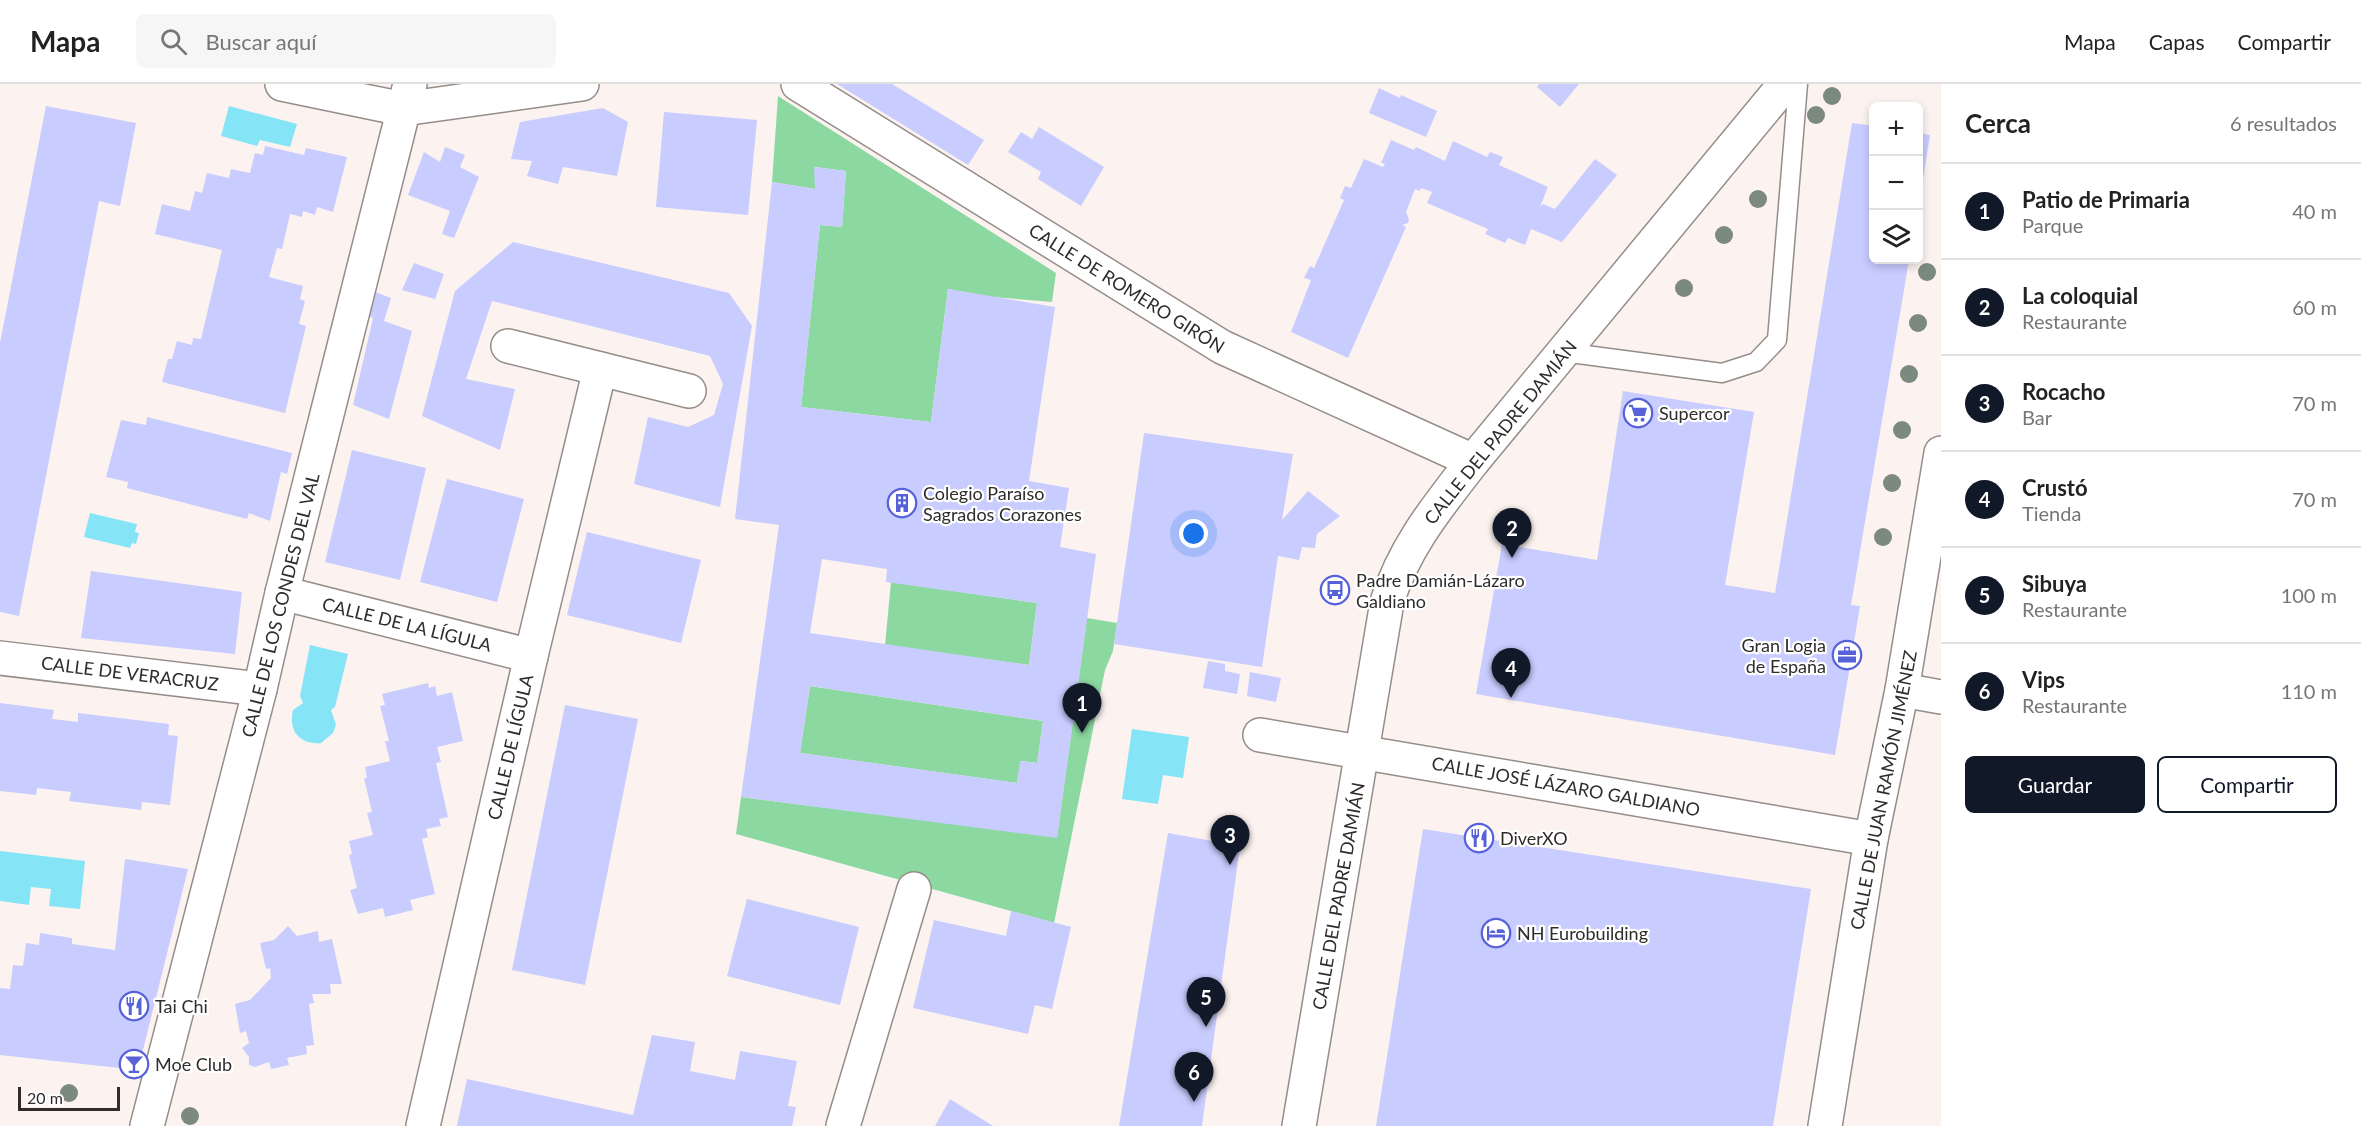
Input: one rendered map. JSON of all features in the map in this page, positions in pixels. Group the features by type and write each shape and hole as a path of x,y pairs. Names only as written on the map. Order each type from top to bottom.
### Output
{"street":[{"path":"282,84 406,97 582,84"},
{"name":"CALLE DE ROMERO GIRÓN","path":"798,84 1222,347 1473,461"},
{"name":"CALLE DEL PADRE DAMIÁN","path":"1299,1126 1387,602 1396,573 1425,523 1473,461 1785,84"},
{"name":"CALLE DE LOS CONDES DEL VAL","path":"147,1126 260,689 406,97"},
{"path":"508,346 689,391"},
{"name":"CALLE DE LÍGULA","path":"423,1126 531,656 600,369"},
{"name":"CALLE DE JUAN RAMÓN JIMÉNEZ","path":"1824,1126 1871,839 1902,690 1941,453"},
{"name":"CALLE DE LA LÍGULA","path":"282,593 531,656"},
{"name":"CALLE DE VERACRUZ","path":"0,658 260,689"},
{"path":"1902,690 1941,697"},
{"name":"CALLE JOSÉ LÁZARO GALDIANO","path":"1260,735 1871,839"},
{"path":"843,1126 914,889"}],"lane":[{"path":"1563,352 1722,373 1756,362 1777,340 1798,84"}],"green space":[{"path":"778,96 1056,273 1052,302 993,297 948,289 931,422 801,407 820,225 842,227 846,171 815,167 815,189 772,182"},
{"path":"891,582 1037,603 1029,665 885,645"},
{"path":"1087,618 1117,623 1113,651 1105,670 1054,923 736,834 741,797 1057,837"},
{"path":"810,686 1043,721 1037,763 1021,761 1017,783 800,753"}],"water":[{"path":"229,106 297,124 290,147 260,140 257,146 221,136"},
{"path":"90,513 137,524 135,532 139,533 136,544 132,543 130,548 84,537"},
{"path":"310,645 348,654 335,707 331,710 336,725 333,733 321,743 307,742 302,739 297,735 292,724 293,710 303,703 300,696"},
{"path":"1132,729 1189,737 1183,778 1163,775 1158,804 1122,799"},
{"path":"0,851 85,861 80,909 49,906 51,889 31,887 29,905 0,901"}],"building":[{"path":"837,84 892,84 984,140 968,165"},
{"path":"1539,84 1579,84 1560,107 1537,87"},
{"path":"1379,88 1437,111 1426,137 1369,113"},
{"path":"46,106 136,123 120,206 99,201 19,616 0,612 0,343"},
{"path":"603,108 628,122 617,176 563,167 558,184 527,176 532,161 511,159 520,122"},
{"path":"664,112 757,120 748,215 656,207"},
{"path":"1852,123 1869,125 1869,264 1908,264 1851,605 1860,606 1835,755 1476,694 1502,544 1597,560 1623,391 1754,412 1725,585 1775,593"},
{"path":"1039,127 1104,167 1081,206 1038,179 1041,172 1008,152 1021,132 1032,139"},
{"path":"1923,134 1930,135 1923,179"},
{"path":"1391,140 1414,150 1416,147 1445,161 1453,141 1487,157 1490,152 1503,157 1499,165 1548,187 1540,207 1543,204 1555,209 1595,159 1617,175 1562,242 1531,229 1525,245 1508,238 1505,243 1485,234 1488,229 1427,203 1432,192 1421,188 1420,191 1415,189 1406,212 1408,223 1402,225 1406,227 1348,358 1291,332 1311,280 1304,278 1310,266 1314,268 1344,200 1340,198 1345,186 1351,188 1364,159 1383,167 1385,164 1381,163"},
{"path":"265,146 304,155 306,148 347,157 333,212 317,207 315,215 303,211 302,217 290,214 282,249 277,248 269,277 303,286 300,299 305,301 299,324 306,326 285,413 162,382 168,359 172,359 177,341 192,345 193,338 201,339 222,250 155,234 162,204 190,211 195,191 202,193 207,173 229,178 231,169 250,173 255,153 263,155"},
{"path":"445,147 465,155 460,167 479,177 454,238 442,234 450,211 408,195 424,152 440,162"},
{"name":"Colegio Paraíso Sagrados Corazones","path":"814,167 846,171 842,227 820,225 801,407 931,422 948,289 1055,307 1029,481 1069,488 1060,547 1096,554 1057,838 741,797 779,525 735,519 772,182 815,189","holes":["822,559 887,569 886,582 1037,603 1029,665 810,633","810,686 1043,721 1037,763 1020,761 1017,783 800,753"]},
{"path":"513,242 729,293 752,326 720,507 634,484 648,417 688,427 714,415 723,384 710,356 492,301 466,379 515,389 500,450 422,416 455,291"},
{"path":"414,263 444,274 435,299 402,290"},
{"path":"370,290 391,298 384,321 412,331 389,419 353,405 373,318 363,314"},
{"path":"147,417 292,453 287,474 281,472 270,521 249,513 247,519 127,488 128,482 106,477 121,420 146,425"},
{"path":"1144,433 1293,454 1282,520 1308,491 1340,516 1317,534 1315,548 1302,547 1299,560 1278,556 1262,667 1114,644"},
{"path":"352,450 426,468 400,580 325,562"},
{"path":"447,479 524,499 497,602 420,582"},
{"path":"587,532 701,560 681,643 567,615"},
{"path":"91,571 242,592 235,654 81,638"},
{"path":"1208,661 1225,664 1225,671 1240,674 1237,694 1203,688"},
{"path":"1250,672 1281,678 1276,702 1247,696"},
{"path":"428,683 429,688 435,686 437,696 452,692 463,741 437,747 441,762 436,763 448,817 439,819 441,826 426,829 428,837 422,839 435,894 410,900 413,910 385,917 383,908 358,914 350,890 357,888 349,855 352,854 349,841 373,835 367,813 372,812 364,778 367,778 365,767 390,761 385,741 389,741 380,706 385,705 382,694"},
{"path":"0,703 54,710 52,719 78,722 78,713 169,724 168,735 178,736 170,805 142,802 141,810 69,801 71,792 37,788 36,795 0,791"},
{"path":"565,705 638,719 585,985 512,970"},
{"path":"1423,829 1811,889 1773,1126 1376,1126"},
{"path":"1168,833 1240,846 1202,1126 1119,1126"},
{"path":"125,859 188,869 138,1070 0,1055 0,988 10,989 13,965 23,966 26,943 39,945 40,933 72,938 72,944 115,950"},
{"path":"747,899 859,927 840,1005 727,976"},
{"path":"1011,911 1071,927 1052,1009 1035,1005 1028,1034 913,1008 934,920 1006,936"},
{"path":"288,926 297,936 318,931 319,942 332,939 342,984 330,984 331,994 312,994 314,1003 309,1004 314,1045 306,1046 307,1054 287,1058 289,1065 271,1069 269,1062 255,1067 249,1065 249,1057 242,1048 249,1043 246,1031 240,1033 235,1004 250,1000 271,978 270,968 266,969 260,943 274,940"},
{"path":"652,1035 695,1042 690,1071 735,1080 740,1051 797,1061 788,1106 796,1107 792,1126 457,1126 467,1079 633,1115"},
{"path":"950,1099 993,1126 935,1126"}],"place":[{"name":"Supercor","path":"1638,413"},
{"name":"Colegio Paraíso Sagrados Corazones","path":"902,503"},
{"name":"La coloquial","path":"1512,558"},
{"name":"Padre Damián-Lázaro Galdiano","path":"1335,590"},
{"name":"Gran Logia de España","path":"1847,655"},
{"name":"Crustó","path":"1511,698"},
{"name":"Patio de Primaria","path":"1082,733"},
{"name":"DiverXO","path":"1479,838"},
{"name":"Rocacho","path":"1230,865"},
{"name":"NH Eurobuilding","path":"1496,933"},
{"name":"Tai Chi","path":"134,1006"},
{"name":"Sibuya","path":"1206,1027"},
{"name":"Moe Club","path":"134,1064"},
{"name":"Vips","path":"1194,1102"}]}
